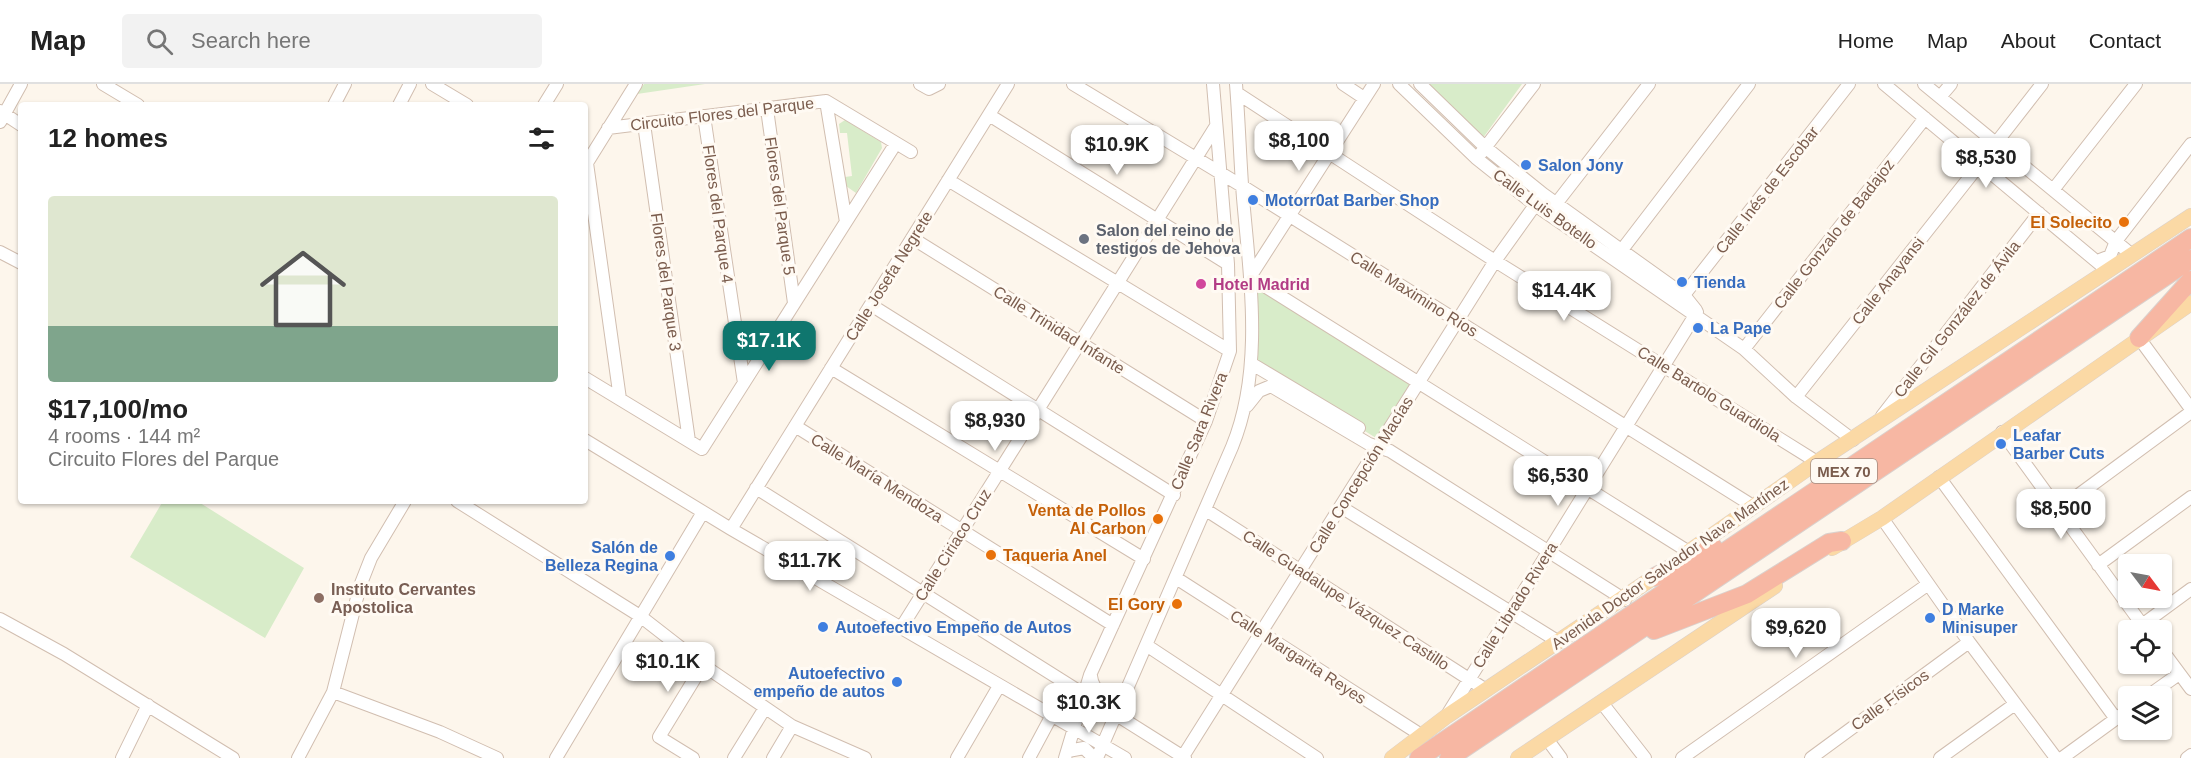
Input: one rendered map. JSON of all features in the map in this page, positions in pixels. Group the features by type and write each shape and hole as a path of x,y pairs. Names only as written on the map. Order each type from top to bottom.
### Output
{"highway":[{"path":"2109,293 2191,228"},
{"name":"Avenida Doctor Salvador Nava Martínez","path":"1419,758 2191,238"},
{"name":"Avenida Doctor Salvador Nava Martínez","path":"1449,758 1496,704 1624,641 2191,259"},
{"path":"2139,338 2191,280"},
{"path":"1655,578 1738,534 1761,526"},
{"path":"1624,641 1747,594 1829,543 1842,541"}],"main road":[{"name":"Avenida Doctor Salvador Nava Martínez","path":"1392,758 1447,716 1496,704 1559,642 1625,600 1753,506 1875,425 2103,266 2132,255 2191,216"},
{"path":"1518,758 1842,541 1882,518 2002,432 2191,303"}],"street":[{"path":"18,123 2,115 21,84"},
{"path":"103,84 133,102"},
{"path":"336,102 345,84"},
{"path":"401,102 410,84"},
{"path":"432,84 462,102"},
{"name":"Circuito Flores del Parque","path":"588,161 636,84"},
{"name":"Calle Josefa Negrete","path":"731,529 1008,84"},
{"name":"Calle Maximino Ríos","path":"1073,84 1242,186 1753,506"},
{"name":"Calle Sara Rivera","path":"1066,754 1090,675 1206,421 1230,351 1228,264 1214,84"},
{"path":"1343,84 1364,98"},
{"path":"1374,84 1250,277 1689,552"},
{"name":"Calle Luis Botello","path":"1399,84 1476,158 1535,205 1684,295 1698,315"},
{"name":"Calle Luis Botello","path":"1420,84 1485,147 1543,194 1557,202 1619,254 1744,349 1796,397 1853,440"},
{"path":"1476,158 1534,84"},
{"path":"1548,214 1649,84"},
{"path":"1619,254 1749,84"},
{"name":"Calle Inés de Escobar","path":"1684,295 1850,84"},
{"path":"1884,84 2103,266 2116,242 2191,144"},
{"path":"1924,84 2132,255"},
{"path":"1940,97 1951,84"},
{"path":"1996,143 2043,84"},
{"path":"2053,190 2136,84"},
{"path":"546,102 555,85"},
{"name":"Calle Sara Rivera","path":"1095,758 1102,746 1112,711 1125,691 1206,510 1241,427 1246,407 1252,364 1250,277 1236,89"},
{"name":"Calle Bartolo Guardiola","path":"1236,89 1495,261 1817,462"},
{"path":"826,101 846,222"},
{"name":"Circuito Flores del Parque","path":"608,128 826,101 911,152"},
{"name":"Flores del Parque 5","path":"767,109 794,303"},
{"path":"989,115 1228,264"},
{"name":"Flores del Parque 4","path":"704,116 744,383"},
{"name":"Calle Gonzalo de Badajoz","path":"1744,349 1925,118"},
{"name":"Flores del Parque 3","path":"644,124 689,441"},
{"name":"Calle Ciriaco Cruz","path":"901,628 1216,126"},
{"path":"588,380 702,449 896,143"},
{"name":"Calle Anayansi","path":"1796,397 1980,164"},
{"path":"588,178 620,399"},
{"path":"948,180 1230,351"},
{"name":"Calle Concepción Macías","path":"1183,758 1341,507 1383,446 1418,383 1495,261 1543,194"},
{"name":"Calle Gil González de Ávila","path":"1875,425 2039,213"},
{"name":"Calle Trinidad Infante","path":"912,238 1206,421"},
{"path":"0,252 18,261"},
{"path":"871,305 1174,495"},
{"name":"Calle Librado Rivera","path":"1447,716 1663,366 1698,315"},
{"path":"2058,510 2191,410 2139,338"},
{"path":"1252,364 1625,600"},
{"path":"831,368 1144,560"},
{"path":"1246,407 1259,391 1270,386 1383,446"},
{"name":"Calle María Mendoza","path":"795,426 1113,625"},
{"path":"2002,432 2138,620"},
{"path":"588,442 731,529 1051,717 1078,720"},
{"path":"1939,477 2116,720 2062,758"},
{"path":"756,488 1183,758"},
{"path":"2098,565 2191,497"},
{"path":"298,758 333,692 360,586 371,558 403,504"},
{"path":"462,504 640,616 703,665 792,726 865,758"},
{"path":"1341,507 1559,642"},
{"name":"Calle Guadalupe Vázquez Castillo","path":"1206,510 1469,680 1496,704"},
{"path":"556,758 703,512"},
{"path":"1882,518 1927,585 2056,758"},
{"name":"Calle Margarita Reyes","path":"1176,578 1420,735"},
{"path":"1682,758 1927,585"},
{"path":"2154,620 2191,589"},
{"path":"0,619 64,654 233,758"},
{"name":"Calle Físicos","path":"1811,758 1969,642"},
{"path":"1146,645 1317,758"},
{"path":"2172,664 2191,689"},
{"path":"693,758 659,737 703,665"},
{"path":"2162,686 2179,674"},
{"path":"1090,675 1094,687 1103,694 1112,696 1125,691"},
{"path":"957,758 999,686"},
{"path":"333,692 440,732 497,758"},
{"path":"1602,703 1645,758"},
{"path":"1940,758 2015,704"},
{"path":"122,758 148,705"},
{"path":"1078,720 1091,706 1112,711"},
{"path":"734,758 765,708"},
{"path":"1051,717 1078,720"},
{"path":"1029,758 1051,717"},
{"path":"1078,720 1081,729 1090,739 1125,758"},
{"path":"773,758 792,726"},
{"path":"1547,739 1561,758"},
{"path":"1066,754 1084,748 1095,758"},
{"path":"2187,758 2191,755"}],"green space":[{"path":"644,84 705,84 637,94"},
{"path":"1419,84 1522,84 1480,142"},
{"path":"845,120 881,142 882,148 856,193 846,186 845,177 852,176 847,133 840,133 839,124"},
{"path":"1252,281 1417,383 1381,441 1254,363"},
{"path":"161,504 202,504 304,568 265,638 130,557"}],"place":[{"name":"Salon Jony","path":"1526,165"},
{"name":"Motorr0at Barber Shop","path":"1253,200"},
{"name":"El Solecito","path":"2124,222"},
{"name":"Salon del reino de testigos de Jehova","path":"1084,239"},
{"name":"Tienda","path":"1682,282"},
{"name":"Hotel Madrid","path":"1201,284"},
{"name":"La Pape","path":"1698,328"},
{"name":"Leafar Barber Cuts","path":"2001,444"},
{"name":"Venta de Pollos Al Carbon","path":"1158,519"},
{"name":"Taqueria Anel","path":"991,555"},
{"name":"Salón de Belleza Regina","path":"670,556"},
{"name":"Instituto Cervantes Apostolica","path":"319,598"},
{"name":"El Gory","path":"1177,604"},
{"name":"D Marke Minisuper","path":"1930,618"},
{"name":"Autoefectivo Empeño de Autos","path":"823,627"},
{"name":"Autoefectivo empeño de autos","path":"897,682"}]}
